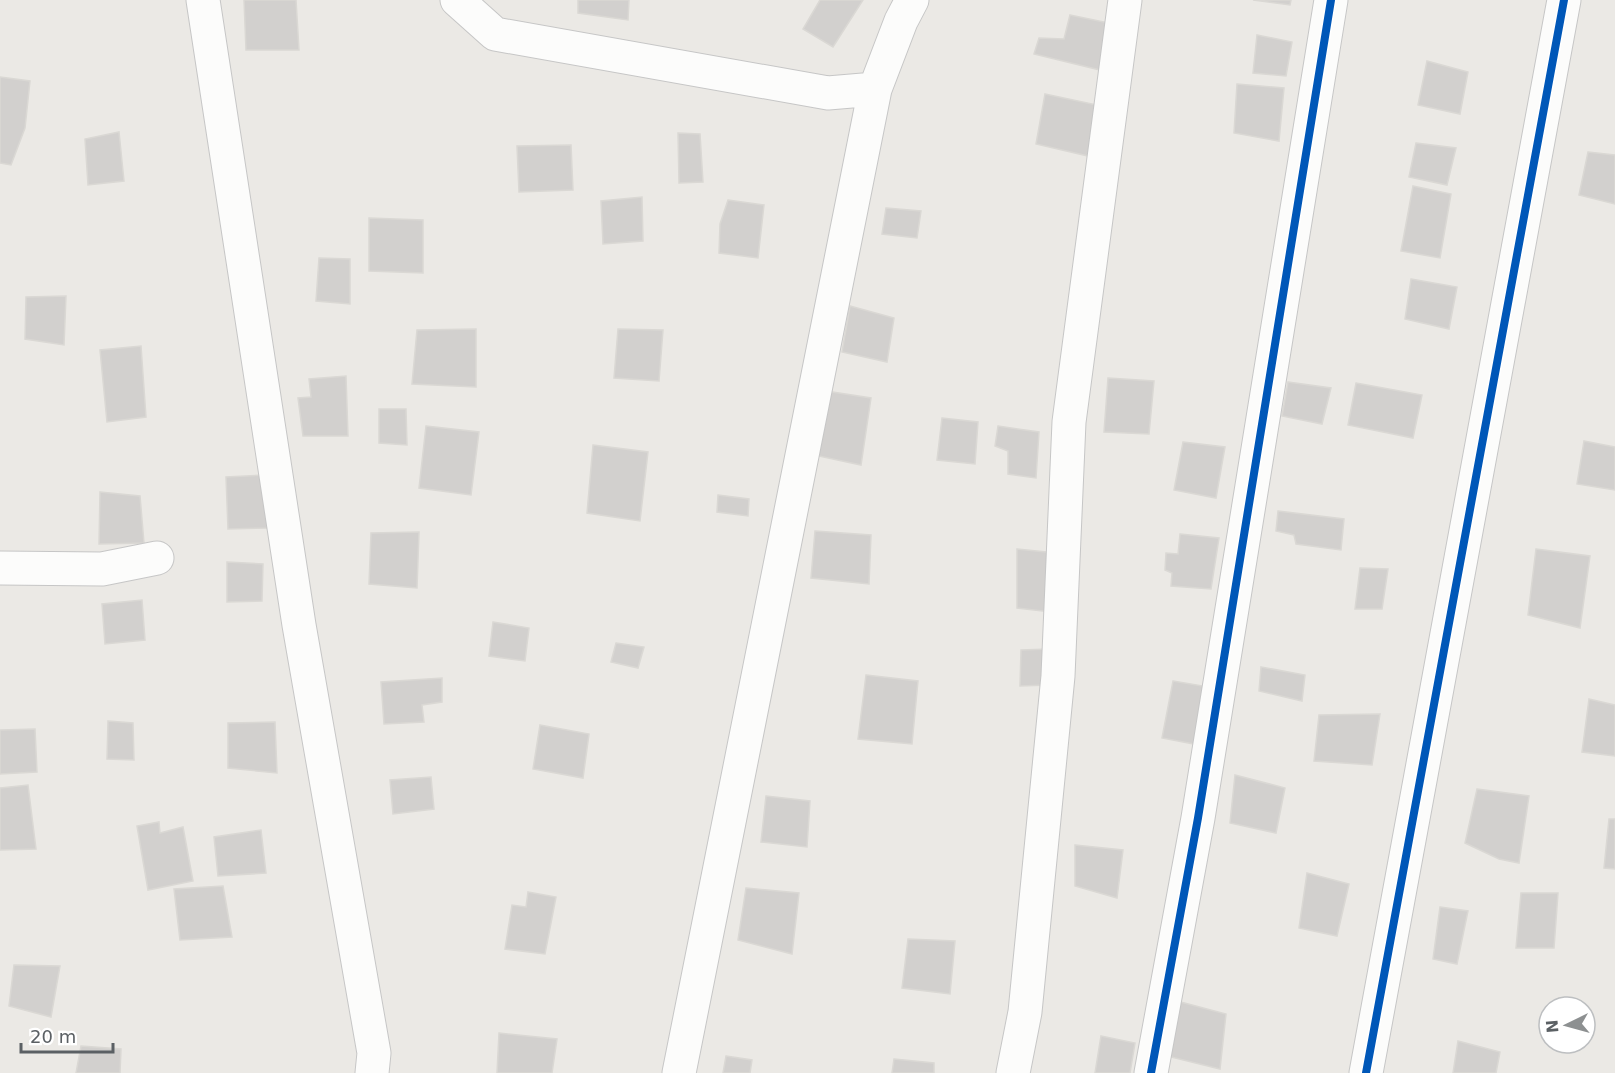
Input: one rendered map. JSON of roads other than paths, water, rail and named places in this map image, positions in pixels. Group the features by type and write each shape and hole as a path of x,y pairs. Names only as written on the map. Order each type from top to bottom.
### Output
{"street":[{"path":"203,0 299,625 374,1053 372,1073"},
{"path":"457,0 495,34 828,93 875,89"},
{"path":"679,1073 875,89 901,21 912,0"},
{"path":"1013,1073 1025,1012 1058,676 1069,423 1125,0"},
{"path":"1150,1073 1198,818 1331,0"},
{"path":"1366,1073 1564,0"},
{"path":"0,568 102,570 157,558"}]}
